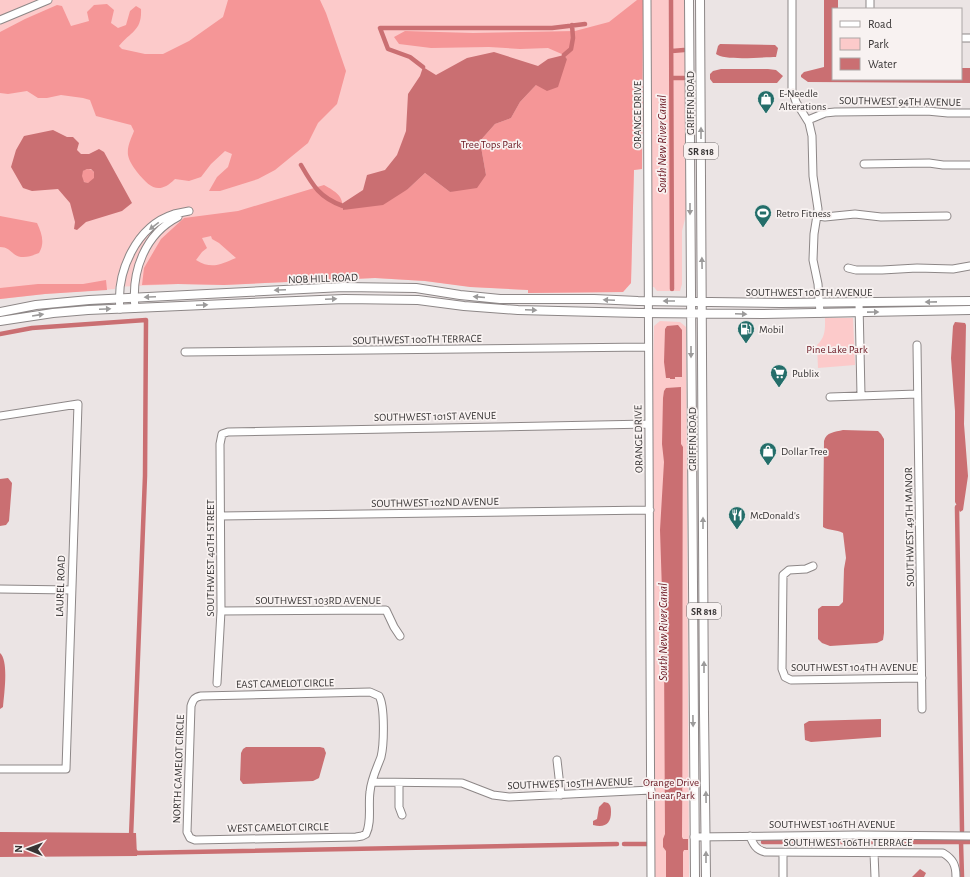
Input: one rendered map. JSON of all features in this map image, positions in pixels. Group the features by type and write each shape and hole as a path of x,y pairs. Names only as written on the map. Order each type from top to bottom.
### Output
{"main road":[{"name":"GRIFFIN ROAD","path":"689,0 695,877"},
{"path":"697,0 700,25"},
{"name":"GRIFFIN ROAD","path":"700,0 706,877"},
{"path":"690,37 694,53 695,106 701,115"},
{"name":"NOB HILL ROAD","path":"0,312 55,303 119,298 343,287 416,288 460,296 500,299 594,299 648,301"},
{"name":"NOB HILL ROAD","path":"0,322 53,313 344,299 418,300 464,306 518,310 648,313"},
{"name":"SOUTHWEST 100TH AVENUE","path":"648,301 820,303 970,301"},
{"name":"SOUTHWEST 100TH AVENUE","path":"648,313 763,314 970,310"},
{"path":"692,528 698,547 703,551"},
{"path":"692,573 697,576 703,588"}],"street":[{"path":"0,20 48,0"},
{"name":"ORANGE DRIVE","path":"647,0 652,877"},
{"path":"792,0 792,90 796,102 808,120 812,136 813,176 818,206 818,216 814,234 813,260 820,303 820,313"},
{"name":"SOUTHWEST 94TH AVENUE","path":"808,120 825,113 835,112 927,111 970,113"},
{"path":"864,164 929,163 943,165 970,165"},
{"path":"120,309 119,298 122,278 130,254 145,233 153,226 174,214 189,211 171,221 158,232 144,251 138,264 134,298 135,308"},
{"path":"818,216 826,217 855,214 881,217 947,216"},
{"path":"848,268 856,270 917,268 953,269 970,266"},
{"path":"859,303 861,395"},
{"name":"SOUTHWEST 49TH MANOR","path":"918,345 917,394 922,709"},
{"name":"SOUTHWEST 100TH TERRACE","path":"185,352 648,348"},
{"path":"830,397 917,394"},
{"name":"LAUREL ROAD","path":"0,416 78,404 66,769 0,770"},
{"name":"SOUTHWEST 101ST AVENUE","path":"222,434 236,431 649,424"},
{"name":"SOUTHWEST 40TH STREET","path":"217,683 221,612 220,444 222,434"},
{"name":"SOUTHWEST 102ND AVENUE","path":"221,516 650,510"},
{"name":"SOUTHWEST 104TH AVENUE","path":"813,566 806,569 785,572 783,581 782,669 784,679 922,678"},
{"path":"0,589 71,590"},
{"name":"SOUTHWEST 103RD AVENUE","path":"221,612 386,610 394,628 400,636"},
{"name":"EAST CAMELOT CIRCLE","path":"193,701 196,697 201,696 370,692 379,696 383,703 383,746 372,782"},
{"name":"NORTH CAMELOT CIRCLE","path":"190,838 187,832 191,706 193,701"},
{"path":"557,760 561,795"},
{"name":"SOUTHWEST 105TH AVENUE","path":"372,782 462,783 493,795 509,797 651,790"},
{"name":"WEST CAMELOT CIRCLE","path":"190,838 195,840 362,836 366,834 369,827 368,803 372,782"},
{"path":"400,783 399,807 402,815"},
{"name":"SOUTHWEST 106TH TERRACE","path":"750,836 754,847 761,851 783,853 943,853 953,860 955,864 956,877"},
{"name":"SOUTHWEST 106TH AVENUE","path":"694,837 970,836"},
{"path":"783,853 783,877"},
{"path":"874,853 875,877"}],"green space":[{"name":"Tree Tops Park","path":"0,0 643,0 642,169 634,170 631,283 623,292 528,293 528,290 473,287 425,281 375,278 224,285 178,284 115,287 115,289 0,299"},
{"path":"228,0 320,0 346,71 337,104 318,123 308,143 275,170 258,179 220,191 209,191 217,177 228,167 232,154 225,151 211,164 201,177 189,181 175,179 164,187 155,188 142,178 129,160 128,149 134,131 131,125 96,116 90,100 83,98 61,95 38,98 27,91 8,94 0,93 0,32 57,5 62,6 71,26 89,21 87,12 94,5 107,4 114,10 111,23 118,28 126,25 130,11 136,6 141,9 140,22 135,30 119,46 122,49 145,54 163,54 189,41 223,17"},
{"path":"637,0 643,0 642,169 634,170 631,283 623,292 528,293 528,290 470,287 425,281 375,278 224,285 142,285 144,268 161,239 184,218 238,211 324,185 338,194 342,201 343,210 408,189 425,173 450,192 486,175 480,141 495,124 511,118 520,102 536,85 567,59 564,55 548,48 431,48 399,44 394,37 405,31 473,33 575,31 609,22","holes":["211,236 212,239 219,243 236,258 216,265 207,265 196,260 207,248 202,238"]},
{"path":"650,0 685,0 686,215 682,231 682,284 680,291 657,291 654,287 651,287"},
{"path":"88,169 93,171 95,176 93,181 88,183 83,181 81,176 83,171"},
{"path":"0,216 37,223 42,238 42,246 39,253 26,257 20,257 6,248 0,247"},
{"path":"106,280 107,290 45,294 0,299 0,288 38,284 83,284"},
{"name":"Pine Lake Park","path":"825,318 853,318 855,365 818,368 817,345 823,336 825,329"},
{"name":"Orange Drive Linear Park","path":"660,321 680,322 686,327 689,877 654,877 652,416 654,326"}],"water":[{"path":"824,0 838,0 838,8 832,8 832,80 962,80 962,68 970,68 970,83 808,82 801,77 804,72 824,67"},
{"path":"720,44 775,45 778,48 776,57 735,58 716,54"},
{"path":"494,52 538,66 548,59 564,55 567,59 558,87 547,91 536,85 520,102 511,118 495,124 480,141 486,175 477,188 450,192 425,173 408,189 383,205 343,210 343,203 363,190 367,175 385,170 397,155 406,131 408,94 420,76 423,67 436,75 467,58"},
{"path":"721,69 768,69 776,70 783,76 777,83 713,83 710,79 710,74 713,71"},
{"path":"53,130 67,137 73,137 79,143 77,150 81,154 89,154 99,149 104,152 132,203 122,211 86,222 77,230 74,229 75,222 70,203 58,189 32,191 23,188 11,167 16,150 24,136","holes":["91,169 94,172 94,178 88,183 84,182 82,176 83,171"]},
{"path":"955,322 965,323 966,325 964,424 968,476 963,510 960,512 955,502 955,411 951,358 953,326"},
{"path":"678,325 682,330 682,377 670,379 666,378 664,362 665,329 667,326"},
{"path":"681,387 681,444 683,447 682,837 683,839 688,839 688,850 684,850 683,852 683,877 666,877 666,851 663,847 663,839 665,834 664,653 660,530 664,462 662,444 663,398 666,388"},
{"path":"843,430 878,431 884,439 884,633 883,640 877,643 830,646 822,643 818,639 818,609 822,606 839,606 843,602 844,569 846,558 843,533 823,527 824,441 829,434"},
{"path":"8,478 12,483 9,521 6,525 0,526 0,479"},
{"path":"0,653 3,657 5,678 3,707 0,709"},
{"path":"881,719 881,737 811,742 805,740 804,724 809,721"},
{"path":"246,747 320,747 324,748 326,753 319,778 313,781 243,784 240,780 241,753"},
{"path":"604,802 608,803 611,807 610,820 601,826 593,825 593,821 597,819 599,807"},
{"path":"0,832 136,833 137,856 0,857"},
{"path":"920,869 926,873 924,877 912,877"}],"waterway":[{"name":"South New River Canal","path":"671,0 672,289"},
{"path":"423,67 410,57 388,49 380,28 552,28 585,24"},
{"path":"564,55 571,49 573,38 572,25"},
{"path":"672,51 684,50"},
{"path":"672,78 684,78"},
{"path":"301,165 313,185 323,195 335,203 343,206"},
{"path":"0,334 32,328 146,320 145,476 131,837"},
{"path":"957,507 962,831"},
{"path":"961,840 961,842 970,842"},
{"path":"763,842 961,842 962,877"},
{"path":"133,849 137,853 617,844"},
{"path":"624,844 647,844"}],"place":[{"name":"E-Needle Alterations","path":"766,114"},
{"name":"Retro Fitness","path":"763,228"},
{"name":"Mobil","path":"746,344"},
{"name":"Publix","path":"779,388"},
{"name":"Dollar Tree","path":"768,466"},
{"name":"McDonald's","path":"737,530"}]}
